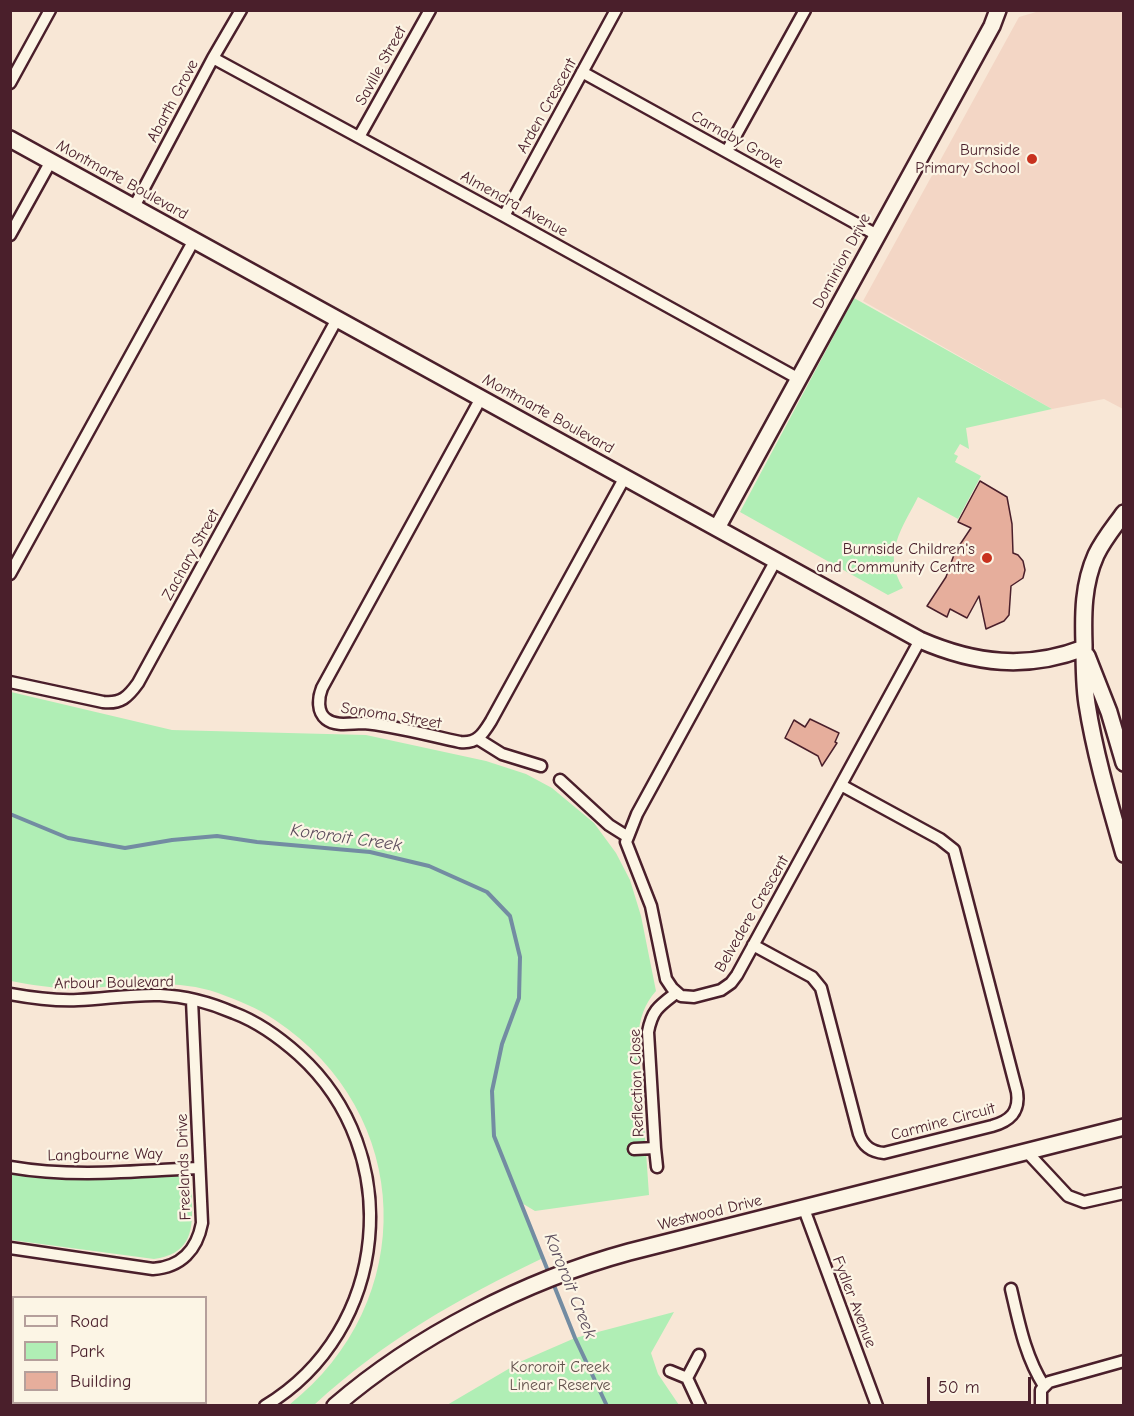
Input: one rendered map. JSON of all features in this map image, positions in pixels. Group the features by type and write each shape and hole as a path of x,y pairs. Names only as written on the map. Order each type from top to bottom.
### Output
{"street":[{"path":"10,83 50,10"},
{"name":"Abarth Grove","path":"134,207 241,10"},
{"name":"Saville Street","path":"359,136 430,10"},
{"name":"Arden Crescent","path":"504,216 616,10"},
{"path":"727,151 805,10"},
{"name":"Dominion Drive","path":"717,528 992,26 998,10"},
{"name":"Almendra Avenue","path":"213,58 799,379"},
{"name":"Carnaby Grove","path":"582,72 877,235"},
{"name":"Montmarte Boulevard","path":"10,139 920,640 955,654 993,662 1047,658 1084,648"},
{"path":"10,235 51,161"},
{"path":"10,574 194,240"},
{"name":"Zachary Street","path":"10,682 112,704 129,694 138,683 337,320"},
{"name":"Sonoma Street","path":"478,739 472,742 460,742 372,725 333,722 323,716 319,704 320,694 326,680 481,398"},
{"path":"541,766 502,754 478,739 492,721 625,477"},
{"path":"1120,523 1096,554 1087,584 1083,622 1083,669 1095,746 1124,854"},
{"path":"676,993 666,979 651,906 639,871 626,846 627,837 637,814 776,560"},
{"name":"Belvedere Crescent","path":"676,993 681,996 694,997 714,993 726,987 737,975 920,640"},
{"path":"1084,648 1110,712 1124,763"},
{"path":"560,780 609,825 627,837"},
{"name":"Carmine Circuit","path":"753,945 812,977 821,988 861,1141 870,1150 884,1153 1002,1123 1013,1115 1019,1101 1017,1092 954,850 940,839 841,784"},
{"name":"Reflection Close","path":"655,1148 648,1032 651,1017 658,1006 676,993"},
{"name":"Arbour Boulevard","path":"10,994 45,999 77,1000 161,995 192,1000 236,1013 276,1036 307,1062 321,1077 342,1109 352,1129 366,1172 370,1203 370,1239 361,1283 352,1305 328,1348 316,1363 285,1392 265,1406"},
{"name":"Freelands Drive","path":"10,1248 153,1269 175,1264 191,1252 200,1235 202,1223 192,1000"},
{"name":"Westwood Drive","path":"335,1406 422,1343 474,1313 541,1282 609,1257 1124,1126"},
{"path":"634,1149 655,1148 657,1167"},
{"path":"1027,1152 1068,1196 1084,1202 1124,1192"},
{"name":"Langbourne Way","path":"10,1167 32,1171 77,1173 200,1168"},
{"name":"Fydler Avenue","path":"804,1209 877,1406"},
{"path":"1011,1289 1026,1352 1044,1386"},
{"path":"687,1378 699,1355"},
{"path":"1041,1406 1041,1390 1044,1386 1061,1377 1124,1361"},
{"path":"670,1371 687,1378 700,1406"}],"shaded area":[{"name":"Burnside Primary School","path":"1043,10 1123,11 1123,409 1104,399 1052,409 863,301 1019,17"}],"green space":[{"path":"854,298 1052,409 966,428 969,449 960,444 954,454 958,456 955,462 981,476 958,519 918,497 901,531 894,552 894,564 903,588 888,595 740,512"},
{"path":"11,692 172,730 366,735 486,761 526,774 552,788 594,823 616,853 630,880 641,916 656,991 643,1012 638,1036 649,1195 535,1211 520,1202 543,1258 451,1305 423,1322 368,1360 314,1405 289,1405 332,1363 362,1314 379,1262 384,1209 375,1156 355,1105 321,1059 275,1020 255,1008 218,993 171,984 71,988 11,981"},
{"path":"11,1174 61,1178 182,1175 188,1181 191,1192 192,1215 189,1234 181,1248 174,1253 154,1259 11,1240"},
{"name":"Kororoit Creek Linear Reserve","path":"674,1312 651,1353 658,1374 679,1405 447,1405 522,1361 575,1338"}],"building":[{"name":"Burnside Children's and Community Centre","path":"980,481 1007,497 1012,524 1013,553 1023,561 1025,570 1023,578 1011,586 1009,615 1004,621 986,629 979,596 967,618 950,609 947,617 927,606 946,577 955,552 971,528 958,522"},
{"path":"810,719 839,733 835,742 837,743 822,766 818,756 785,738 794,720 805,727"}],"waterway":[{"name":"Kororoit Creek","path":"10,814 68,838 125,848 172,840 217,836 257,842 370,852 429,866 487,892 510,916 520,957 519,998 502,1044 492,1091 494,1136 550,1276"},
{"name":"Kororoit Creek","path":"553,1283 575,1338 607,1406"}],"place":[{"name":"Burnside Primary School","path":"1032,159"},
{"name":"Burnside Children's and Community Centre","path":"987,558"}]}
